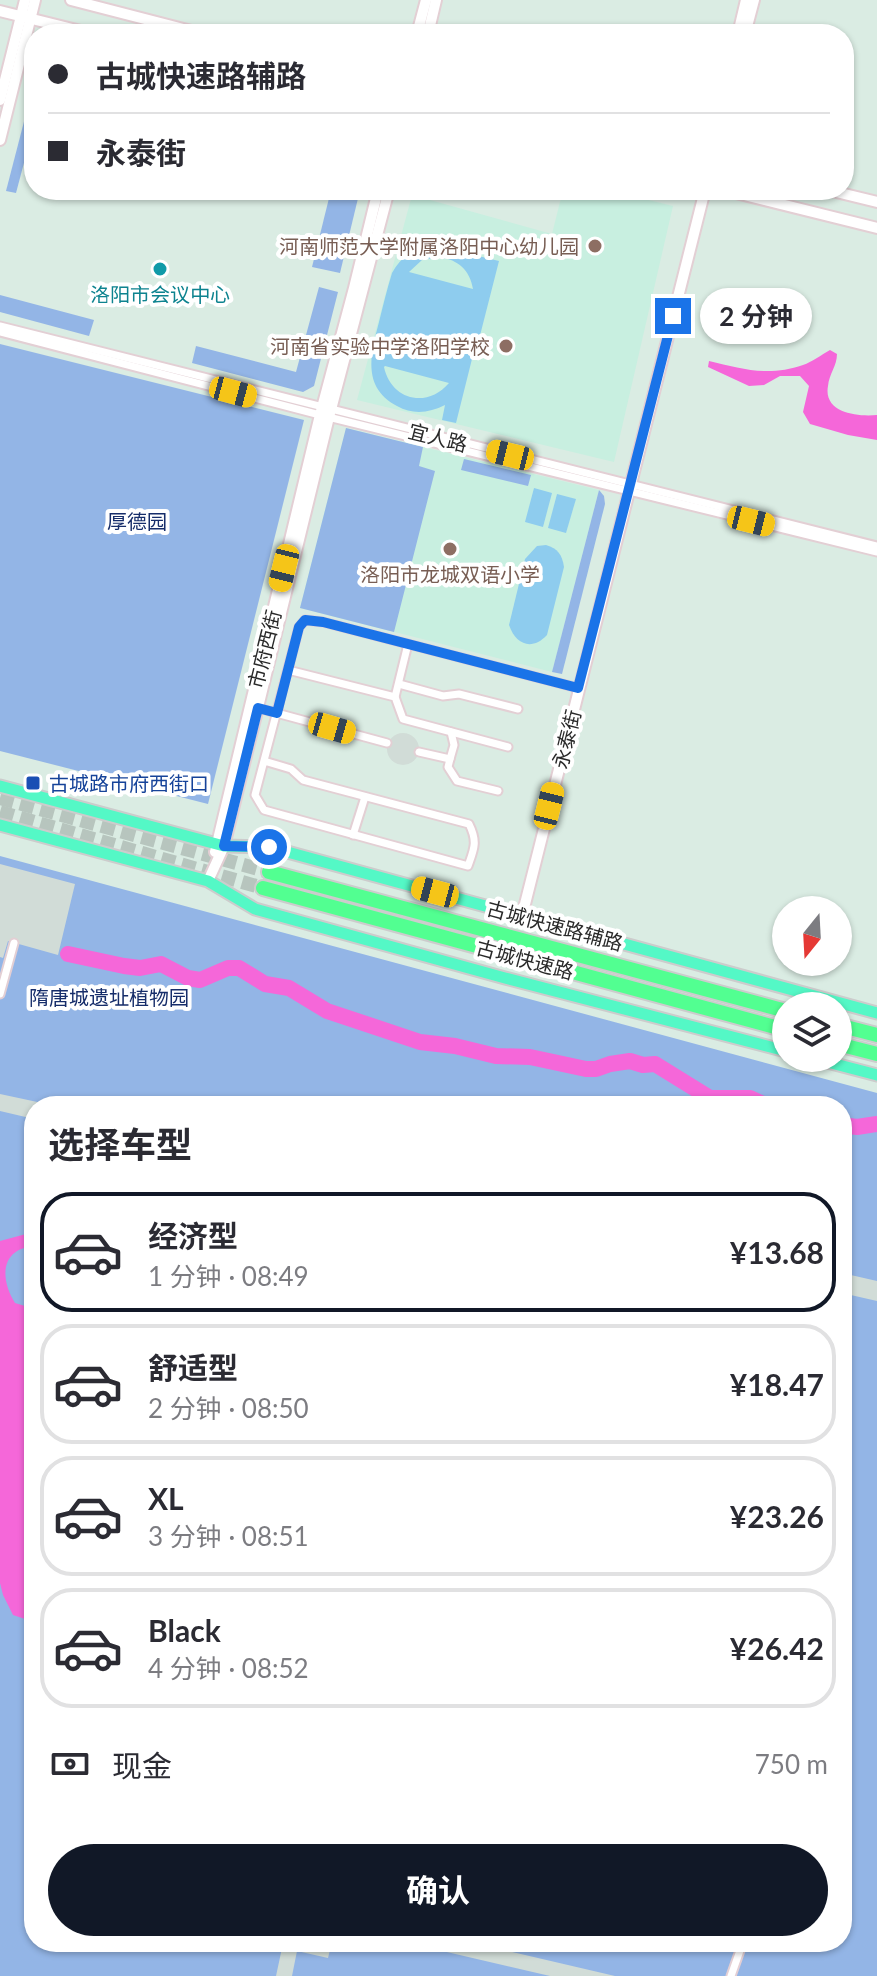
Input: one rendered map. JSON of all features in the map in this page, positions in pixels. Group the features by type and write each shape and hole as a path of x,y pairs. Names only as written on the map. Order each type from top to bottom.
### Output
{"highway":[{"name":"古城快速路","path":"269,872 772,1007"},
{"name":"古城快速路","path":"263,888 772,1026"},
{"path":"852,1029 877,1035"},
{"path":"852,1048 877,1054"}],"main road":[{"name":"古城快速路辅路","path":"0,786 221,845 269,847 877,1013"},
{"path":"0,825 208,881 255,909 772,1047"},
{"path":"852,1068 877,1075"}],"street":[{"path":"25,0 25,24"},
{"path":"0,100 26,17 35,0"},
{"path":"71,0 164,24"},
{"path":"420,24 426,0"},
{"path":"430,24 436,0"},
{"path":"740,24 746,0"},
{"path":"748,24 754,0"},
{"path":"0,11 54,24"},
{"path":"0,140 24,26"},
{"path":"854,196 877,202"},
{"name":"市府西街","path":"208,881 221,845 258,708 376,200"},
{"name":"市府西街","path":"221,845 326,412 386,200"},
{"name":"永泰街","path":"520,916 697,200"},
{"name":"永泰街","path":"627,487 702,200"},
{"path":"764,200 877,228"},
{"name":"宜人路","path":"0,329 877,549"},
{"path":"264,761 291,769 303,780 469,824 475,837 468,866 264,810 255,795 299,627 305,620 323,622 577,687"},
{"path":"408,644 395,697 403,719 508,747"},
{"path":"288,670 395,697"},
{"path":"399,684 443,696 459,694 518,709"},
{"path":"258,708 387,743"},
{"path":"451,732 454,745 448,767 457,781 498,791"},
{"path":"419,752 450,759"},
{"path":"353,835 365,797"},
{"path":"0,992 14,943"},
{"path":"731,1976 739,1952"}],"shaded area":[{"name":"河南省实验中学洛阳学校","path":"411,200 430,200 552,234 560,200 649,200 673,206 614,462 357,400"},
{"path":"448,245 499,261 456,423 442,420 445,405 421,412 397,406 378,389 373,379 373,346 392,273 408,254 425,246","holes":["440,257 462,267 473,289 409,272 422,260","385,366 449,383 431,396 411,397 394,387"]},
{"path":"830,350 837,354 828,386 831,402 836,408 852,414 877,415 877,440 810,424 803,412 809,386 800,376 780,376 764,385 749,386 708,367 709,361 744,369 779,371 806,364"},
{"name":"洛阳市龙城双语小学","path":"346,428 599,490 552,672 300,608"},
{"path":"534,488 552,493 543,527 525,522"},
{"path":"557,494 576,499 566,533 548,528"},
{"path":"546,545 559,553 564,567 547,635 536,643 525,644 509,625 525,559 537,546"},
{"path":"403,733 415,737 419,749 415,761 403,765 391,761 387,749 391,737"},
{"path":"0,864 75,884 58,955 8,941 3,958 0,957"},
{"path":"0,1094 24,1099 24,1117 0,1111"},
{"path":"24,1235 24,1248 9,1259 5,1275 15,1303 24,1306 24,1619 13,1615 0,1583 0,1241"},
{"path":"852,1275 877,1281 877,1301 852,1295"},
{"path":"281,1952 297,1952 292,1976 276,1976"},
{"path":"301,1952 330,1952 328,1958"},
{"path":"447,1952 513,1952 615,1976 550,1976"}],"green space":[{"path":"24,122 24,163 16,193 6,191"},
{"path":"329,200 358,200 340,273 312,267"},
{"path":"319,287 338,292 314,386 303,392 192,363 196,346 296,372"},
{"path":"0,295 94,320 89,336 0,312"},
{"name":"厚德园","path":"0,344 304,420 208,804 0,751"},
{"path":"346,428 423,447 419,466 435,471 394,632 300,608"},
{"path":"464,459 531,475 528,486 461,470"},
{"path":"599,490 605,504 562,674 552,672"},
{"name":"隋唐城遗址植物园","path":"0,856 772,1065 772,1072 799,1072 877,1093 877,1976 0,1976"}],"waterway":[{"path":"68,954 140,968 161,964 188,978 200,980 228,968 239,968 265,984 289,988 327,1011 420,1042 455,1046 496,1056 530,1057 586,1069 630,1061 643,1065 655,1064 707,1096"},
{"path":"852,1126 877,1124"}],"tunnel":[{"path":"0,798 269,872"},
{"path":"0,812 263,888"}],"place":[{"name":"河南师范大学附属洛阳中心幼儿园","path":"595,246"},
{"name":"洛阳市会议中心","path":"160,269"},
{"name":"河南省实验中学洛阳学校","path":"506,346"},
{"name":"洛阳市龙城双语小学","path":"450,549"},
{"name":"古城路市府西街口","path":"33,783"}],"route":[{"path":"269,847 224,846 258,708 277,713 299,627 305,620 323,622 578,688 673,316"}]}
